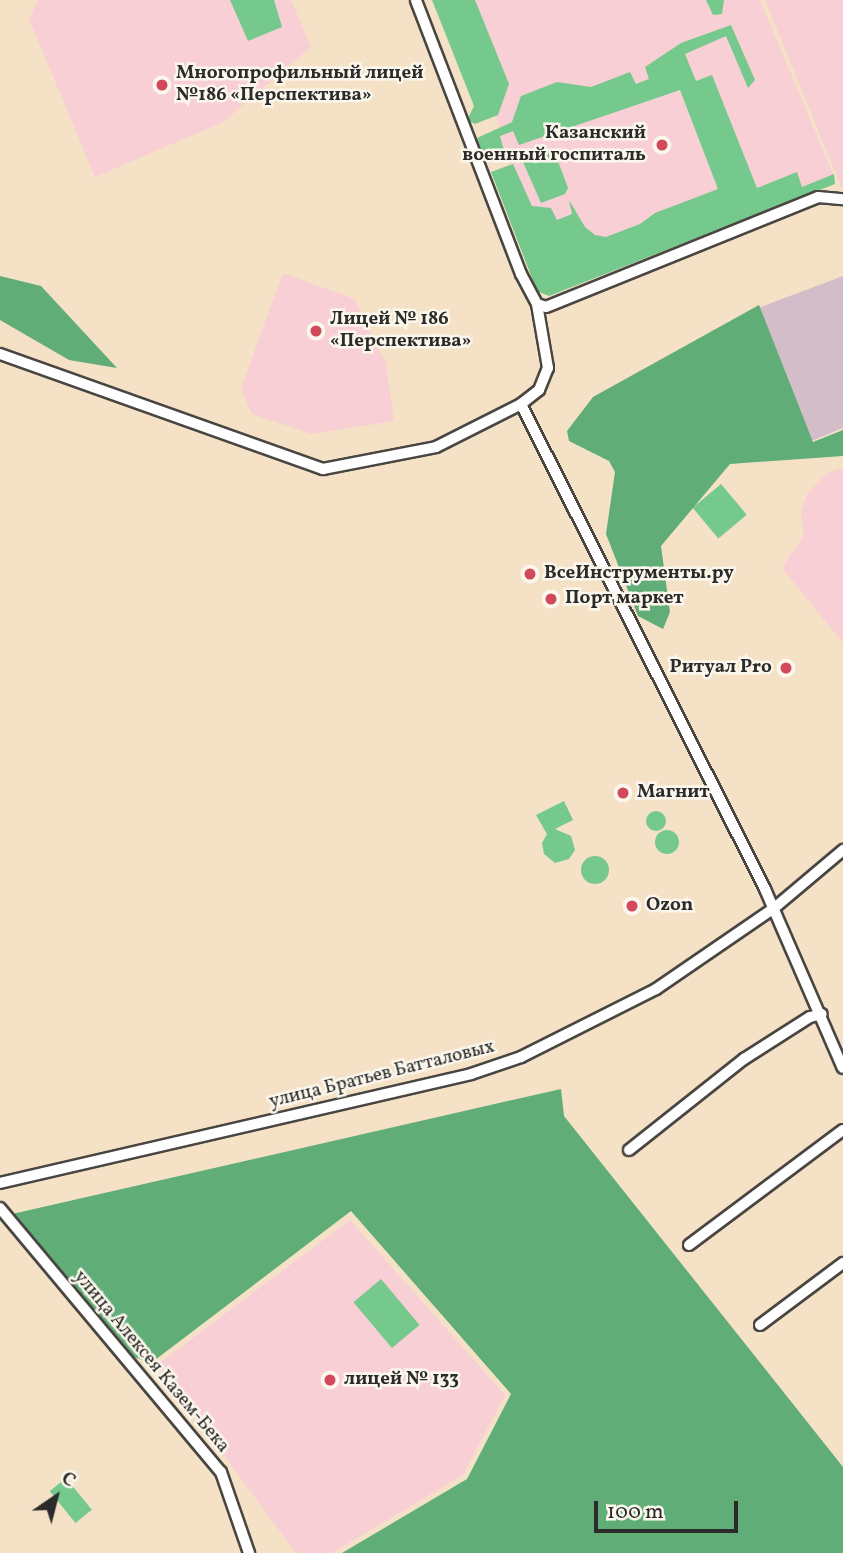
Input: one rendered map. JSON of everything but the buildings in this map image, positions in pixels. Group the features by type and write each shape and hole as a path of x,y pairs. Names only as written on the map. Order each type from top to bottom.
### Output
{"street":[{"path":"0,354 323,469 436,447 521,404 539,390 548,368 537,304 521,274 416,0"},
{"path":"537,304 547,307 818,197 843,199"},
{"path":"521,404 773,909 822,1014 843,1068"},
{"name":"улица Братьев Батталовых","path":"0,1183 471,1074 521,1057 656,989 773,909 843,850"},
{"path":"629,1150 744,1059 810,1017 822,1014"},
{"path":"689,1245 843,1130"},
{"name":"улица Алексея Казем-Бека","path":"0,1208 221,1472 249,1553"},
{"path":"760,1325 843,1263"}],"shaded area":[{"name":"Многопрофильный лицей №186 «Перспектива»","path":"38,0 291,0 311,47 223,122 95,177 29,19"},
{"name":"Казанский военный госпиталь","path":"445,0 760,0 835,179 552,270 507,158 497,121"},
{"path":"765,0 843,0 843,191"},
{"name":"Лицей № 186 «Перспектива»","path":"283,273 354,299 386,363 394,421 312,434 252,414 241,388"},
{"path":"843,276 843,428 809,442 758,308"},
{"path":"843,468 843,643 782,568 804,535 801,511 807,494 827,473"},
{"name":"лицей № 133","path":"350,1220 505,1395 463,1475 332,1553 296,1553 157,1365"}],"green space":[{"path":"230,0 274,0 282,27 248,41"},
{"path":"432,0 475,0 509,84 498,115 475,124 467,120 474,106"},
{"path":"706,0 724,0 722,14 713,15"},
{"path":"731,25 755,80 748,88 726,36 685,54 696,81 712,75 757,188 797,172 802,187 834,174 835,184 549,296 537,291 491,172 513,164 532,206 551,208 557,220 572,214 569,200 585,227 595,235 606,237 640,224 655,213 718,189 680,90 519,145 513,131 500,136 505,153 488,160 481,154 477,138 512,122 521,96 557,82 591,87 630,72 636,84 649,79 645,67 681,43"},
{"path":"545,148 555,153 568,188 565,194 541,203 523,162"},
{"path":"0,276 41,286 117,368 69,360 0,320"},
{"path":"759,305 813,442 843,430 843,456 730,464 661,546 670,612 663,629 638,616 606,534 615,472 609,461 569,441 567,431 593,397"},
{"path":"721,484 747,515 718,538 693,508"},
{"path":"564,801 573,820 555,829 571,836 575,850 569,859 555,863 544,854 542,843 547,834 536,815"},
{"path":"656,811 663,814 666,821 663,828 656,831 649,828 646,821 649,814"},
{"path":"667,830 675,834 679,842 675,850 667,854 659,850 655,842 659,834"},
{"path":"595,856 605,860 609,870 605,880 595,884 585,880 581,870 585,860"},
{"path":"561,1089 564,1116 843,1467 843,1553 342,1553 467,1479 511,1394 351,1211 151,1363 131,1356 12,1214"},
{"path":"381,1279 420,1325 392,1348 353,1302"},
{"path":"66,1478 92,1510 75,1523 50,1491"}],"place":[{"name":"Многопрофильный лицей №186 «Перспектива»","path":"162,85"},
{"name":"Казанский военный госпиталь","path":"662,145"},
{"name":"Лицей № 186 «Перспектива»","path":"316,331"},
{"name":"ВсеИнструменты.ру","path":"530,574"},
{"name":"Порт маркет","path":"551,599"},
{"name":"Ритуал Pro","path":"786,668"},
{"name":"Магнит","path":"623,793"},
{"name":"Ozon","path":"632,906"},
{"name":"лицей № 133","path":"330,1380"}]}
